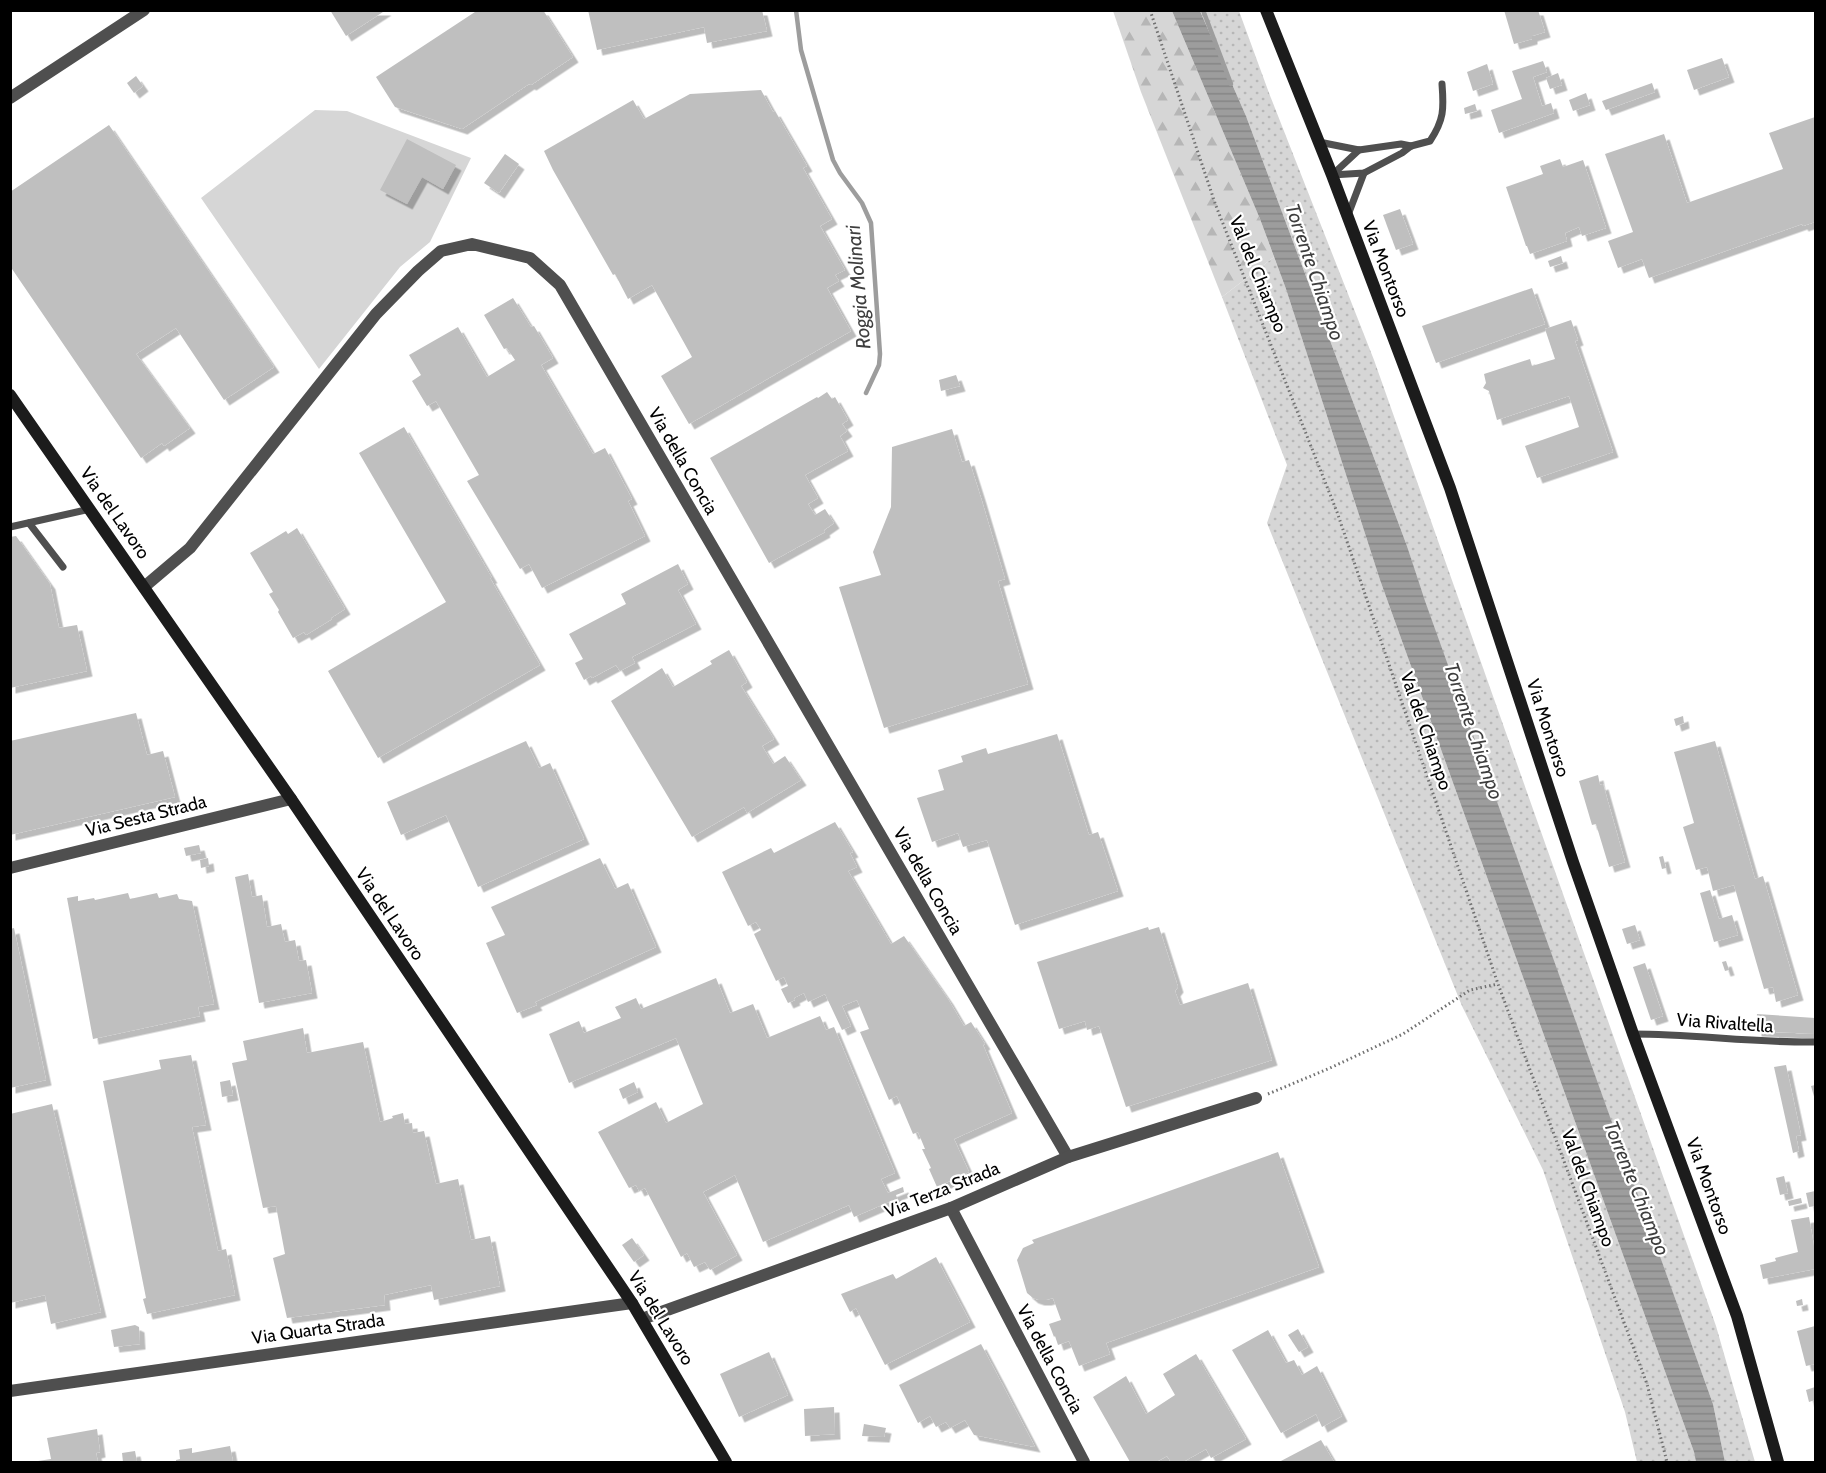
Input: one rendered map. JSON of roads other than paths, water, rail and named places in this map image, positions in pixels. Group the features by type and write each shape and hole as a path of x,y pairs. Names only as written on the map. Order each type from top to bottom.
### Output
{"main road":[{"name":"Via Montorso","path":"1266,10 1332,175 1450,488 1573,862 1633,1035 1737,1316 1778,1462"},
{"name":"Via del Lavoro","path":"10,395 291,800 632,1302 726,1462"}],"street":[{"path":"10,98 144,10"},
{"name":"Via della Concia","path":"144,587 190,548 376,314 433,257 441,251 472,244 530,258 560,285 1068,1157"},
{"name":"Via Sesta Strada","path":"10,868 291,800"},
{"name":"Via Terza Strada","path":"642,1319 951,1208 1068,1157 1256,1098"},
{"name":"Via della Concia","path":"951,1208 1084,1462"},
{"name":"Via Quarta Strada","path":"10,1391 632,1302"}],"lane":[{"path":"1332,175 1364,172 1411,146 1430,141 1439,128 1444,110 1442,84"},
{"path":"1318,142 1359,150 1401,144 1411,146"},
{"path":"1332,175 1359,150"},
{"path":"1347,218 1364,172"},
{"path":"10,527 90,509"},
{"path":"29,523 63,567"},
{"name":"Via Rivaltella","path":"1633,1035 1667,1034 1815,1042"}],"waterway":[{"name":"Roggia Molinari","path":"796,10 801,50 833,160 862,203 871,223 880,354 879,365 866,393"},
{"name":"Torrente Chiampo","path":"1203,10 1231,84"}]}
